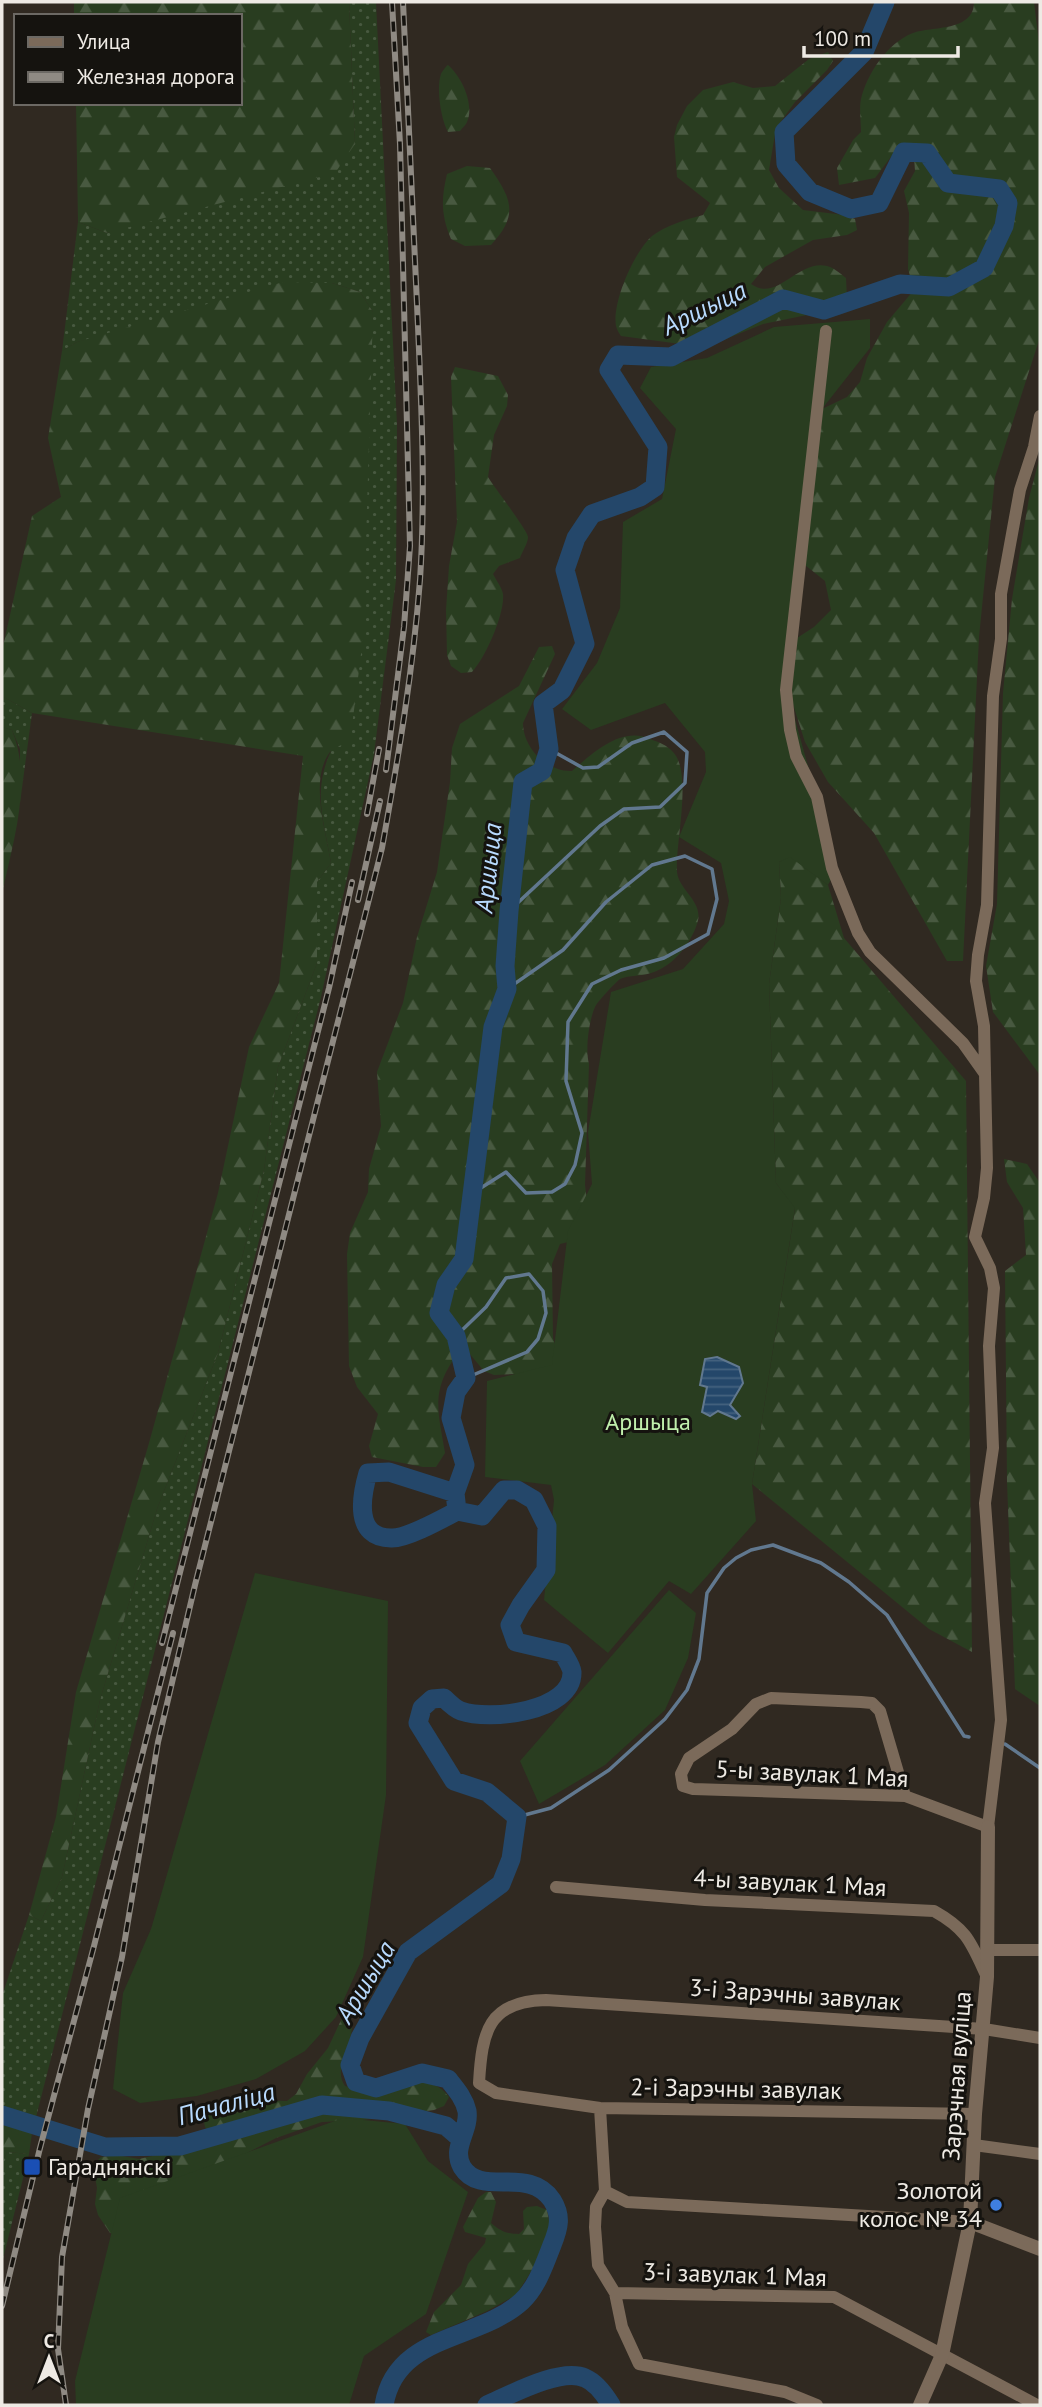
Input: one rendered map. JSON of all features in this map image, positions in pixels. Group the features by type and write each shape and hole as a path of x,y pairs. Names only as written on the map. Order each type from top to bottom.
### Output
{"street":[{"path":"826,331 786,690 790,730 796,756 817,797 831,869 858,933 870,951 963,1043 985,1074"},
{"path":"988,1827 1001,1720 985,1503 993,1448 989,1346 995,1288 990,1268 975,1237 984,1198 987,1168 984,1026 976,981 987,905 993,696 1001,639 1001,594 1020,490 1034,447 1040,416"},
{"name":"5-ы завулак 1 Мая","path":"905,1796 880,1711 872,1703 771,1698 756,1704 732,1729 689,1758 681,1774 683,1786 693,1790 905,1796 988,1827"},
{"name":"Зарэчная вуліца","path":"920,2405 942,2355 970,2222 975,2114 987,1977 988,1827"},
{"name":"4-ы завулак 1 Мая","path":"556,1887 705,1900 934,1911 954,1922 970,1940 987,1977"},
{"path":"988,1950 1040,1950"},
{"name":"3-і Зарэчны завулак","path":"496,2093 479,2083 481,2055 490,2024 503,2009 525,2001 546,2000 984,2029 1040,2038"},
{"name":"2-і Зарэчны завулак","path":"496,2093 600,2108 975,2114"},
{"path":"600,2108 605,2191 596,2207 598,2265 615,2293 622,2327 639,2364 785,2392 817,2405"},
{"path":"974,2145 1040,2154"},
{"path":"605,2191 627,2202 970,2222 1040,2249"},
{"name":"3-і завулак 1 Мая","path":"615,2293 834,2297 1037,2405"}],"green space":[{"path":"74,2 349,2 355,144 335,173 107,233 78,222 76,105 242,105 242,14 74,14"},
{"path":"349,2 376,2 397,424 396,580 374,754 321,997 32,2133 2,2121 2,1996 29,1915 41,1921 62,1877 100,1700 157,1509 218,1353 264,1170 278,1067 317,963 317,882 331,863 321,806 322,779 331,751 373,312 360,292 332,283 77,342 62,351 78,222 107,233 355,144"},
{"path":"974,2 1034,2 1040,52 1040,337 995,477 979,637 963,961 947,961 874,833 828,782 805,742 791,698 797,638 814,627 831,610 825,581 805,565 822,409 847,397 860,382 867,358 887,322 914,290 908,269 909,213 904,191 915,171 914,157 896,150 875,178 839,185 837,168 853,140 861,132 861,99 880,60 895,44 913,33 951,26 967,19"},
{"path":"828,52 833,61 827,70 795,102 776,128 769,170 779,188 803,210 855,219 857,230 847,235 813,240 765,267 751,284 770,288 807,269 827,266 846,278 847,299 841,308 763,324 711,345 688,345 621,336 616,326 617,304 638,253 657,232 703,215 710,203 677,177 674,137 687,106 703,90 733,82 753,88 775,86 809,59"},
{"path":"448,65 458,76 468,99 469,115 460,131 448,132 441,112 441,73"},
{"path":"467,166 490,168 507,198 509,216 506,225 491,245 465,246 451,239 445,222 443,207 447,174"},
{"path":"283,282 332,283 360,292 373,312 363,638 350,742 330,752 321,776 321,806 331,863 317,882 317,963 278,1067 264,1170 218,1353 157,1509 100,1700 62,1877 41,1921 29,1915 56,1817 76,1692 218,1193 249,1047 279,983 303,756 32,713 2,696 2,651 32,516 61,497 48,438 62,351 77,342"},
{"name":"Аршыца","path":"870,319 870,348 822,409 785,684 837,869 828,885 790,857 779,862 781,898 769,984 776,1183 795,1208 752,1484 756,1521 691,1594 669,1581 608,1653 544,1600 554,1500 551,1485 485,1477 487,1381 552,1365 568,1231 592,1184 588,1132 611,992 683,969 724,924 729,901 721,863 679,837 706,772 705,752 665,703 591,730 562,709 597,663 620,608 623,522 662,499 676,429 640,388 651,367 707,358 774,327"},
{"path":"455,367 498,376 508,395 507,406 494,435 488,477 528,537 520,558 499,566 493,574 503,594 501,613 477,665 472,672 461,673 451,666 447,655 446,610 449,566 457,522 451,377"},
{"path":"1040,456 1040,1075 993,1012 986,966 997,904 1003,693 1012,599 1029,498"},
{"path":"552,646 555,654 523,723 527,741 538,757 546,763 572,771 608,743 629,736 650,739 673,752 679,762 683,792 677,872 698,909 699,916 690,940 673,960 651,973 620,979 599,1001 593,1013 587,1051 589,1064 585,1185 589,1217 568,1242 560,1244 552,1264 553,1338 565,1375 560,1384 516,1374 494,1375 484,1371 469,1353 458,1353 443,1379 438,1401 445,1453 436,1467 423,1467 372,1457 369,1446 378,1414 357,1387 349,1366 347,1254 350,1233 368,1192 369,1169 381,1126 377,1072 403,1003 417,937 437,872 452,748 460,724 519,686 539,647"},
{"path":"2,696 32,713 20,803 20,749 12,730 2,727"},
{"path":"2,727 12,730 18,750 21,791 16,833 2,894"},
{"path":"790,856 828,885 844,938 966,1081 972,1652 929,1629 752,1484 795,1209 776,1183 769,984 781,898 779,862"},
{"path":"1004,1159 1027,1164 1040,1183 1040,1706 1015,1689 1007,1482 1005,1271 1026,1255 1023,1208 1007,1182"},
{"path":"255,1573 388,1601 386,1795 363,1957 336,2017 305,2051 256,2079 197,2096 140,2103 113,2089 123,1993 151,1929"},
{"path":"669,1590 696,1613 688,1658 665,1710 605,1765 539,1804 520,1761"},
{"path":"346,2016 351,2019 352,2028 341,2070 345,2086 373,2091 424,2083 441,2089 449,2097 444,2106 434,2110 362,2120 322,2122 276,2138 241,2156 115,2234 110,2233 98,2215 95,2204 97,2188 94,2171 101,2157 117,2155 139,2159 206,2144 212,2136 204,2122 209,2113 218,2106 244,2100 287,2101 296,2094 307,2074 328,2048 342,2018"},
{"path":"343,2118 405,2124 428,2161 468,2192 426,2314 364,2356 349,2405 76,2405 75,2381 120,2198"},
{"path":"2,2121 32,2133 29,2154 7,2152 2,2164"},
{"path":"7,2152 29,2154 2,2263 2,2164"},
{"path":"491,2192 496,2202 491,2223 507,2233 519,2234 524,2229 523,2211 527,2207 537,2206 547,2210 550,2226 537,2262 516,2295 487,2311 431,2335 426,2332 434,2312 461,2285 468,2264 485,2243 486,2238 465,2232 463,2227 478,2198"}],"water":[{"path":"717,1357 739,1367 743,1383 730,1405 740,1416 736,1419 718,1411 710,1416 702,1412 707,1387 700,1385 705,1359"}],"waterway":[{"name":"Аршыца","path":"384,2405 392,2382 405,2364 422,2351 484,2324 522,2301 540,2274 558,2228 555,2206 542,2190 518,2182 481,2180 470,2176 462,2167 459,2153 467,2111 462,2098 448,2079 422,2073 376,2088 356,2082 350,2065 360,2038 408,1952 501,1884 511,1859 517,1817 487,1792 454,1781 418,1723 422,1708 432,1699 444,1698 459,1710 474,1714 509,1714 527,1710 545,1705 559,1696 569,1686 572,1672 563,1653 516,1642 510,1625 546,1570 547,1526 534,1500 517,1490 504,1490 482,1516 457,1511 455,1493 465,1465 451,1418 456,1392 466,1378 456,1336 439,1313 446,1285 464,1259 493,1027 507,989 505,966 509,911 523,782 542,771 549,749 543,704 562,690 585,644 565,570 576,538 592,514 640,497 655,487 658,447 609,370 618,355 671,357 783,299 824,310 900,284 949,287 984,268 1004,226 1008,203 999,189 948,183 927,153 904,152 879,203 851,209 810,192 786,164 784,132 864,52 885,2"},
{"path":"509,911 600,826 624,809 660,807 685,783 687,752 664,732 632,743 598,767 583,768 549,749"},
{"path":"473,1193 506,1172 526,1193 552,1192 565,1184 575,1165 582,1133 566,1081 568,1022 592,984 621,970 664,958 708,934 717,899 712,869 685,856 652,865 606,902 563,950 507,989"},
{"path":"456,1336 486,1307 506,1278 529,1274 543,1291 546,1313 538,1339 527,1352 466,1378"},
{"path":"455,1493 389,1472 368,1473 363,1493 363,1514 371,1531 391,1538 415,1532 457,1511"},
{"path":"517,1817 551,1808 609,1770 665,1719 687,1690 699,1659 707,1593 724,1568 736,1558 751,1550 773,1545 821,1563 849,1582 887,1615 964,1736 969,1737"},
{"path":"1005,1744 1040,1768"},
{"name":"Пачаліца","path":"2,2115 105,2147 180,2146 322,2105 389,2111 446,2126 461,2139"},
{"name":"Аршыца","path":"487,2405 536,2384 563,2376 585,2378 603,2393 611,2405"}],"railway":[{"path":"386,770 404,627 410,546 400,144 392,2"},
{"path":"66,2405 58,2349 62,2257 88,2109 122,1957 158,1742 195,1585 382,848 409,681 420,580 423,476 403,2"},
{"path":"367,814 379,749"},
{"path":"358,900 380,801"},
{"path":"162,1643 329,988 352,882"},
{"path":"2,2306 173,1633"}],"place":[{"name":"Гараднянскі","path":"32,2167"},
{"name":"Золотой колос № 34","path":"996,2205"}]}
